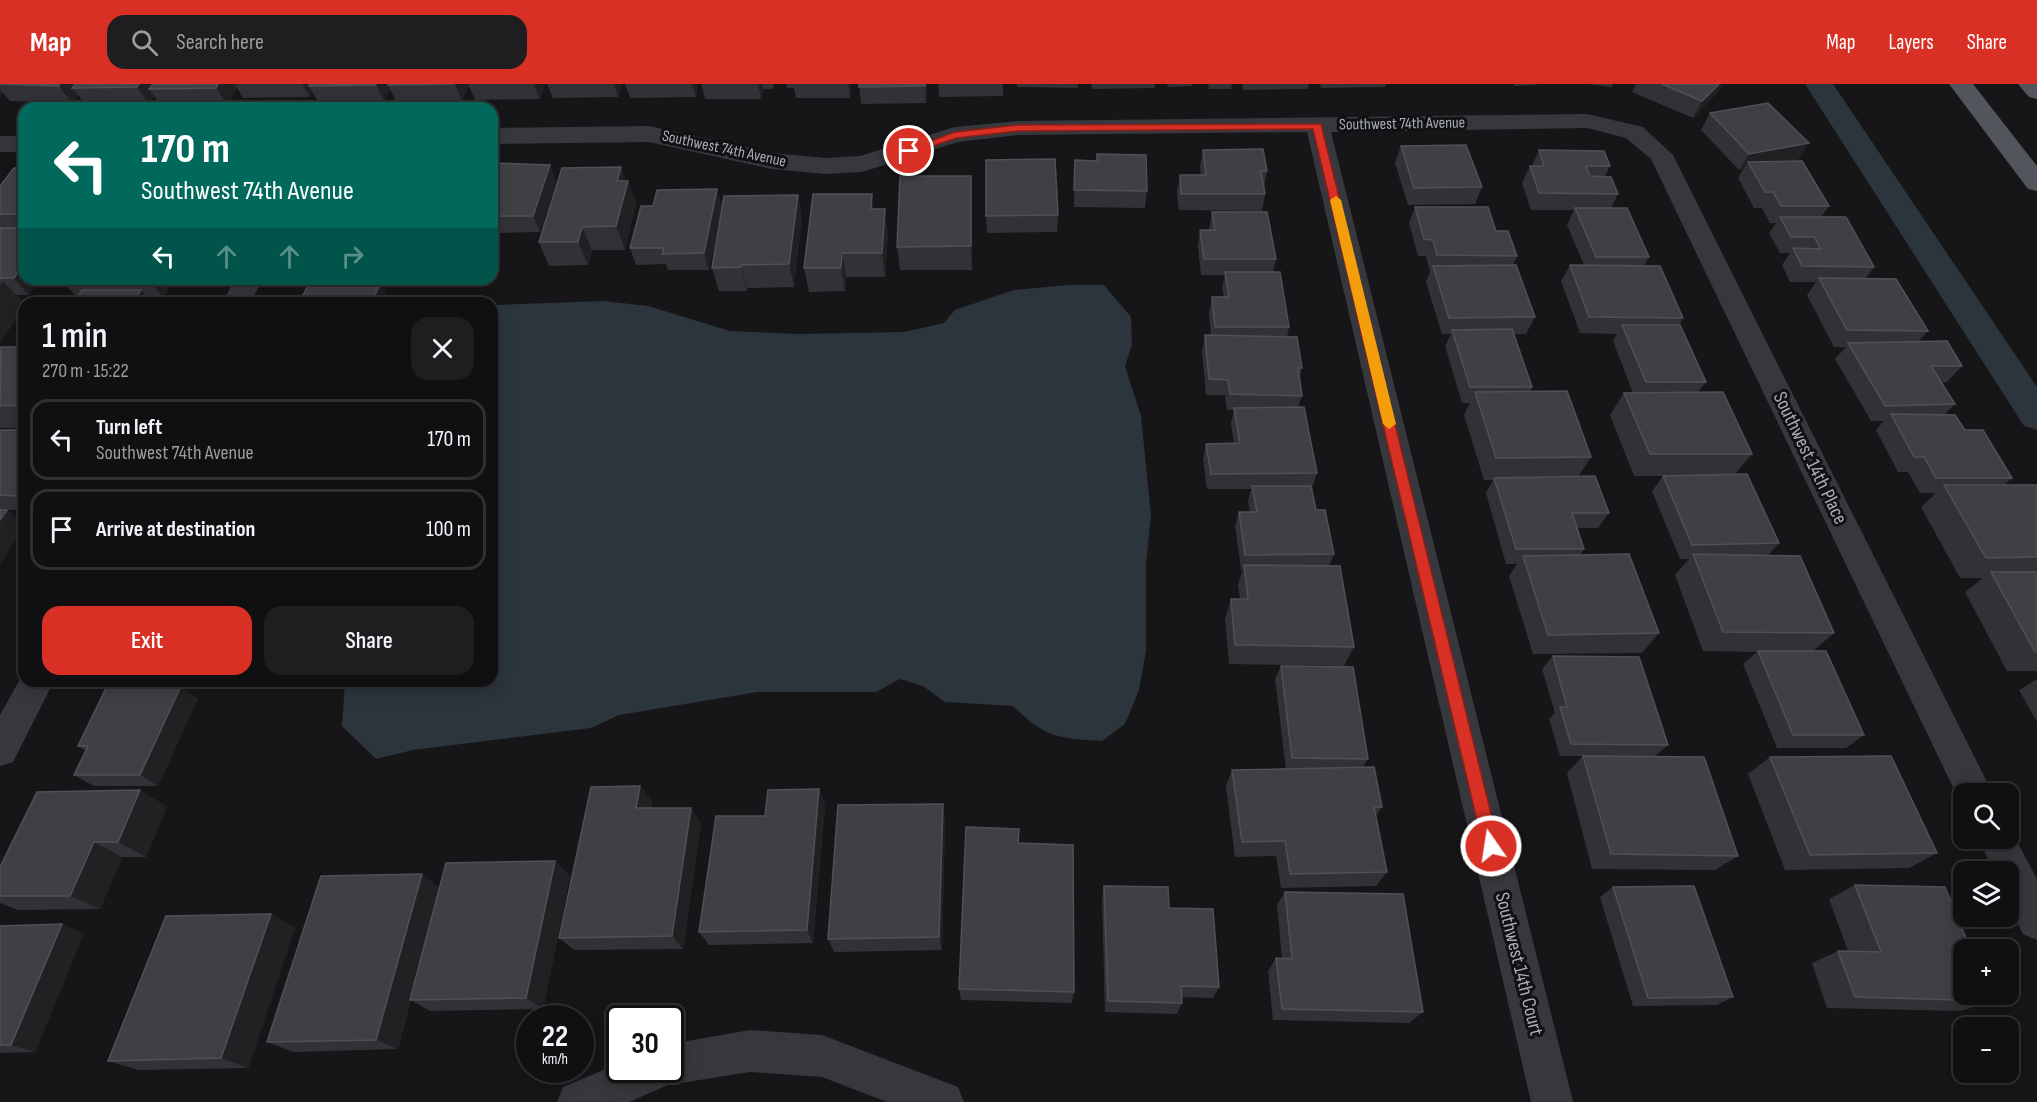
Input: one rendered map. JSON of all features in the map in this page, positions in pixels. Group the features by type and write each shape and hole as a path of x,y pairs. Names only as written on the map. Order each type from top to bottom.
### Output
{"main road":[{"path":"1961,84 2037,183"},
{"path":"2030,84 2037,93"}],"street":[{"name":"Southwest 74th Avenue","path":"498,136 650,134 772,161 826,166 862,164 955,135 1018,128 1587,121 1634,132"},
{"name":"Southwest 14th Court","path":"1318,126 1552,1102"},
{"name":"Southwest 14th Place","path":"1634,132 1661,155 1970,783"},
{"path":"0,144 18,144"},
{"path":"0,750 33,687"},
{"path":"2002,849 2037,920"},
{"path":"684,1063 750,1051 822,1056 943,1102"},
{"path":"578,1102 623,1083"}],"shaded area":[{"path":"1069,285 1104,285 1131,317 1132,345 1125,366 1141,416 1151,515 1146,564 1146,651 1139,690 1125,724 1102,741 1074,739 1053,734 1034,725 1013,706 945,702 923,686 900,679 876,692 757,692 619,715 591,728 413,750 376,759 342,726 345,687 498,687 498,305 603,301 648,306 730,331 799,334 904,332 944,323 955,310 1014,290"}],"building":[{"path":"0,84 60,84 59,86"},
{"path":"75,84 139,84 137,87 72,88"},
{"path":"153,84 218,84 216,88 149,89"},
{"path":"310,84 376,84 309,86"},
{"path":"388,84 455,84 388,85"},
{"path":"859,84 925,84 925,86 859,87"},
{"path":"1662,84 1719,84 1702,101"},
{"path":"1768,103 1809,143 1749,154 1710,113"},
{"path":"1466,145 1482,187 1414,188 1401,146"},
{"path":"1263,149 1267,171 1261,171 1265,194 1181,194 1180,175 1206,175 1203,150"},
{"path":"1539,150 1604,151 1610,166 1586,166 1590,176 1611,177 1618,194 1539,193 1530,166 1544,166"},
{"path":"1097,154 1146,155 1147,191 1074,190 1075,160 1097,161"},
{"path":"1055,159 1058,215 986,216 986,160"},
{"path":"1802,161 1829,206 1781,206 1773,192 1765,192 1748,162"},
{"path":"498,163 550,165 533,216 498,216"},
{"path":"621,167 617,181 628,181 616,226 582,227 578,242 539,242 562,168"},
{"path":"14,168 18,168 18,214 0,214 0,186"},
{"path":"900,176 971,176 971,246 897,247"},
{"path":"717,189 704,253 662,254 664,248 630,248 641,206 653,206 657,190"},
{"path":"813,194 872,194 871,209 885,209 882,253 842,253 841,268 804,268"},
{"path":"798,195 789,264 712,268 724,196"},
{"path":"1415,207 1488,207 1496,231 1508,231 1517,256 1437,255 1433,240 1424,239"},
{"path":"1575,208 1627,208 1649,257 1596,257"},
{"path":"1212,212 1267,212 1276,259 1204,259 1200,230 1215,230"},
{"path":"1780,217 1846,217 1874,267 1802,266 1793,248 1821,249 1814,237 1791,237"},
{"path":"0,228 18,228 18,272 14,278 0,278"},
{"path":"1516,265 1535,317 1449,318 1433,266"},
{"path":"1570,265 1660,266 1683,318 1589,317"},
{"path":"1225,272 1280,272 1289,327 1215,327 1212,297 1229,297"},
{"path":"1819,278 1896,279 1928,331 1847,330"},
{"path":"308,285 380,285 374,297 302,297"},
{"path":"82,290 141,290 137,297 78,297"},
{"path":"1622,325 1680,325 1706,382 1646,382"},
{"path":"1512,329 1532,387 1470,387 1452,330"},
{"path":"1205,335 1297,337 1302,368 1298,368 1302,396 1230,394 1228,380 1209,379"},
{"path":"1947,341 1962,366 1931,366 1955,404 1885,406 1848,343"},
{"path":"1,347 18,347 18,405 0,406"},
{"path":"1567,391 1591,457 1496,458 1475,392"},
{"path":"1723,392 1752,454 1650,454 1624,393"},
{"path":"1304,407 1317,473 1211,474 1206,444 1240,443 1234,408"},
{"path":"1891,414 1955,415 1965,430 1983,430 2012,478 1936,478 1924,457 1914,457"},
{"path":"0,430 18,430 18,494 0,495"},
{"path":"1747,474 1779,543 1692,545 1663,476"},
{"path":"1595,476 1609,513 1572,513 1584,549 1516,549 1494,478"},
{"path":"1944,485 2037,485 2037,557 1986,558"},
{"path":"1252,486 1311,486 1316,510 1325,510 1334,554 1245,555 1239,512 1257,512"},
{"path":"0,510 7,510 0,520"},
{"path":"1629,554 1659,633 1548,635 1523,556"},
{"path":"1693,554 1800,556 1834,633 1723,632"},
{"path":"1244,565 1340,566 1354,647 1235,645 1231,599 1248,599"},
{"path":"1991,572 2037,572 2037,652 2035,652"},
{"path":"1758,651 1826,651 1864,735 1793,735"},
{"path":"1553,656 1639,657 1668,745 1571,744 1560,707 1567,707"},
{"path":"1281,666 1353,667 1368,759 1292,758"},
{"path":"107,687 181,687 140,775 74,775 88,746 78,746"},
{"path":"1583,756 1704,757 1738,856 1611,854"},
{"path":"1891,756 1937,853 1810,855 1770,757"},
{"path":"1374,767 1382,807 1374,807 1387,872 1290,874 1285,841 1242,842 1232,770"},
{"path":"640,786 636,808 691,808 672,936 559,938 591,787"},
{"path":"819,789 807,930 699,932 716,816 765,816 768,790"},
{"path":"140,790 118,842 94,842 70,896 0,896 0,867 37,792"},
{"path":"943,804 939,937 828,939 838,805"},
{"path":"966,827 1019,829 1018,843 1073,845 1074,992 959,989"},
{"path":"555,861 526,998 410,1000 446,863"},
{"path":"422,874 376,1040 267,1042 321,876"},
{"path":"1855,885 1945,887 1953,906 1953,927 1962,927 1966,939 1953,939 1953,1000 1855,997 1838,951 1881,952"},
{"path":"1104,886 1168,887 1169,908 1213,909 1219,987 1181,986 1182,1003 1108,1001"},
{"path":"1694,886 1733,997 1648,998 1613,887"},
{"path":"1285,892 1403,894 1423,1012 1282,1009 1276,958 1292,959"},
{"path":"271,914 221,1058 108,1061 166,916"},
{"path":"62,924 11,1045 0,1045 0,926"}],"waterway":[{"path":"1819,84 2037,416"}],"slow traffic":[{"path":"1336,200 1389,424"}],"route":[{"path":"909,151 955,135 1018,128 1318,126 1491,846"}]}
